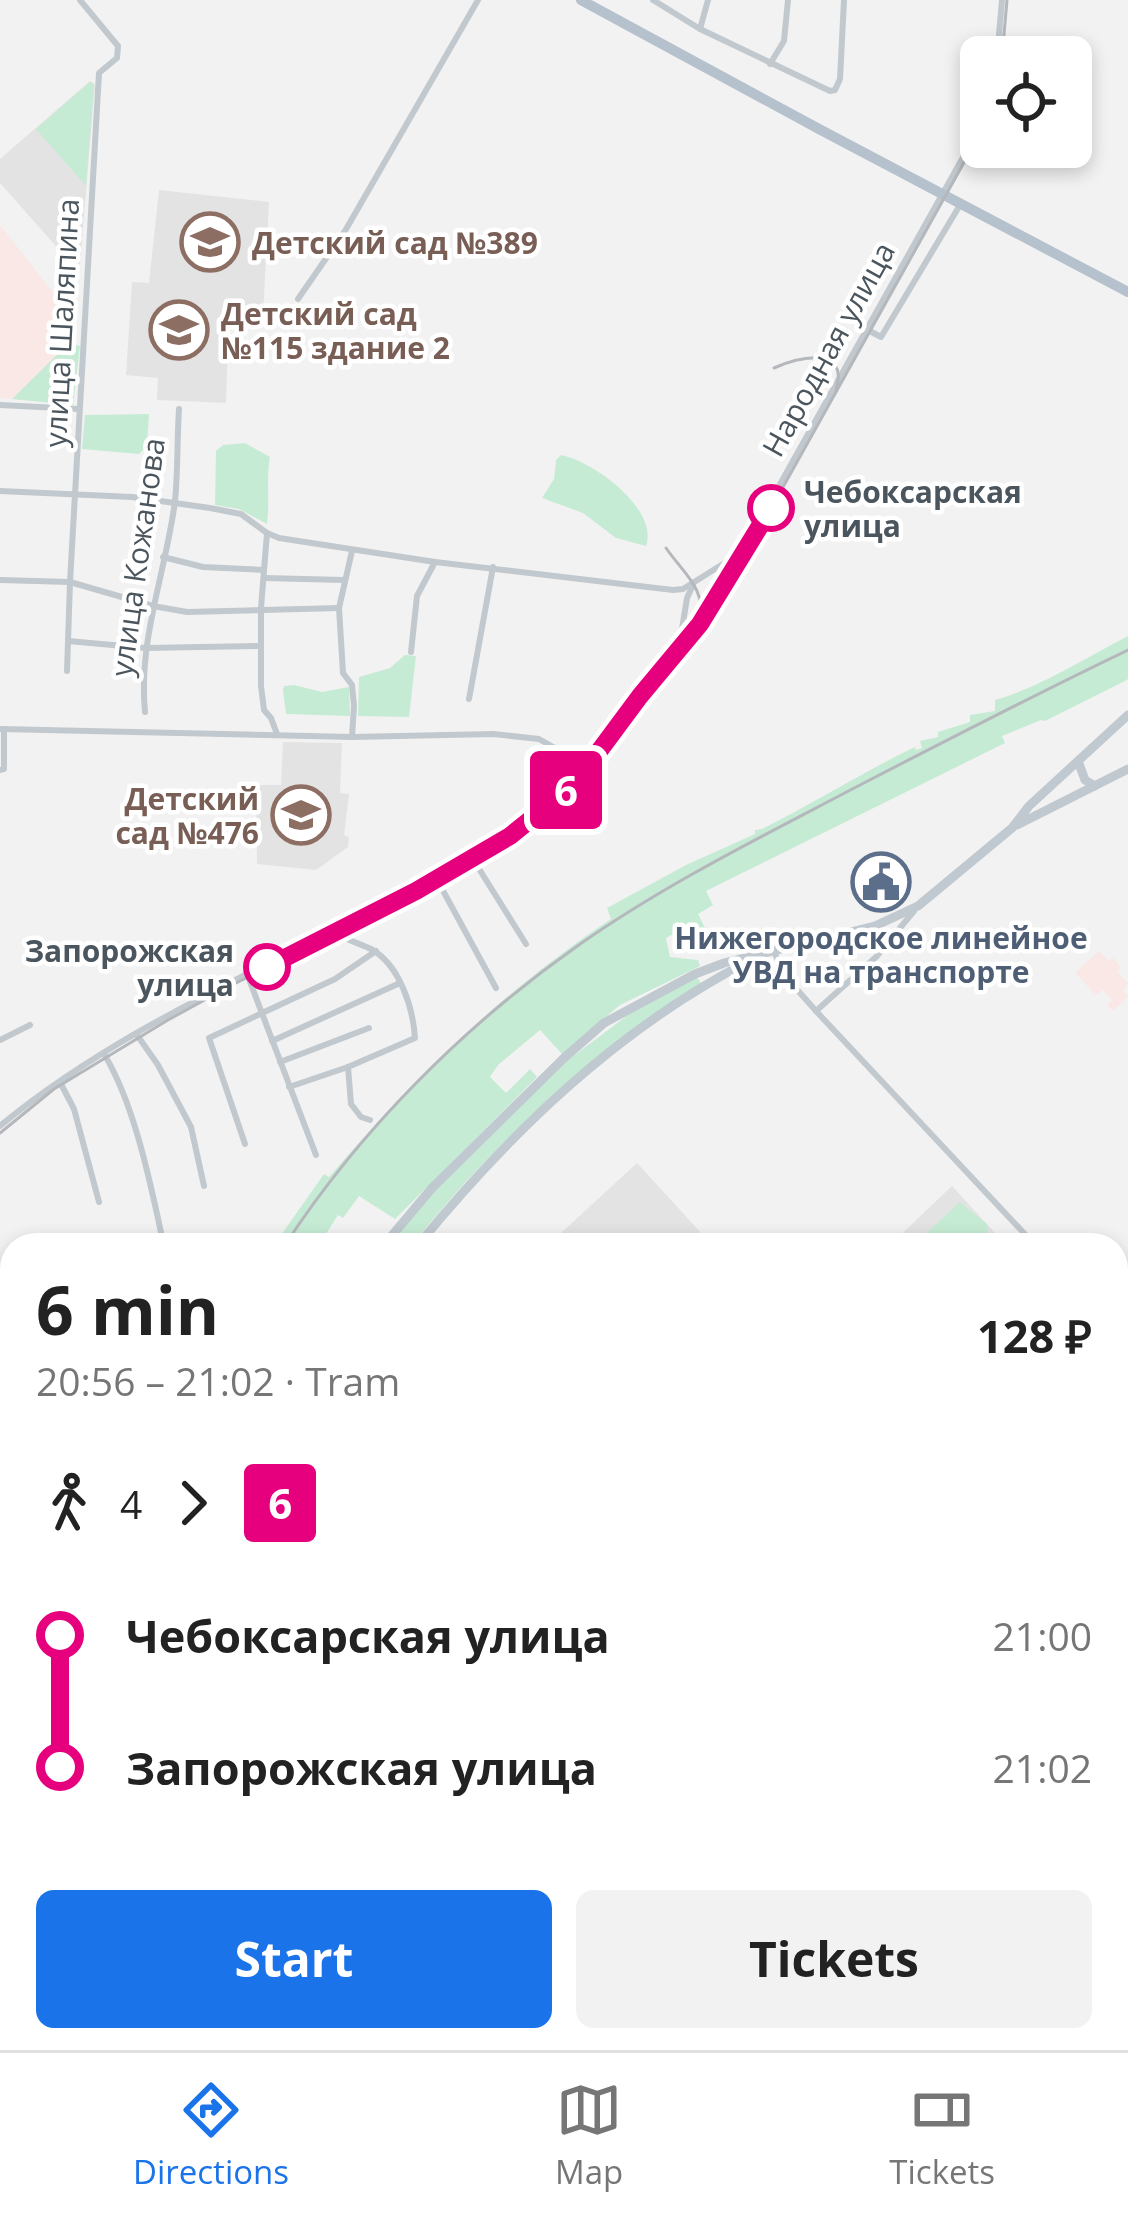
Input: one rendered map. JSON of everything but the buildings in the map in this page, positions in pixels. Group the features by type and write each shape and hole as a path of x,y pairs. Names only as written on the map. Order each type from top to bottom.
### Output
{"main road":[{"path":"581,0 1128,292"},
{"path":"394,1233 432,1188 591,1034 620,1012 724,963 875,926 918,906 1012,827 1128,715"},
{"path":"1078,761 1085,780 1095,785"},
{"path":"1012,827 1128,769"},
{"path":"428,1233 524,1127 586,1070 703,985 755,958"},
{"path":"698,973 703,975 703,985"}],"street":[{"name":"улица Шаляпина","path":"67,671 99,73 117,58 118,46 80,0"},
{"path":"298,299 345,231 478,0"},
{"path":"652,0 825,90 838,85 844,0"},
{"path":"700,29 708,0"},
{"path":"770,64 784,40 788,0"},
{"path":"999,36 1002,0"},
{"name":"Народная улица","path":"694,582 731,559 745,543 960,163"},
{"path":"866,329 881,337 960,205"},
{"path":"0,405 79,409"},
{"name":"улица Кожанова","path":"145,712 146,648 175,502 179,409"},
{"path":"0,491 175,502 241,514 279,538 352,551 673,590 694,582"},
{"path":"267,533 260,646 264,710 277,734"},
{"path":"352,551 339,608 343,673 352,685 352,737"},
{"path":"163,557 203,567 346,580"},
{"path":"411,652 417,596 436,562"},
{"path":"469,699 493,567"},
{"path":"0,580 70,582 188,612 339,608"},
{"path":"0,1126 104,1054 514,830 556,797 586,764 629,697 681,635 694,582"},
{"path":"68,641 146,648 260,646"},
{"path":"0,770 4,769 2,729 352,737 508,735 539,739 586,764"},
{"path":"471,856 526,944"},
{"path":"435,876 496,988"},
{"path":"816,1010 876,957 918,906"},
{"path":"289,1088 415,1038 414,1020 400,982 376,951 334,930"},
{"path":"245,1144 209,1037 335,979 376,951"},
{"path":"774,952 786,977 1024,1233"},
{"path":"247,974 316,1155"},
{"path":"272,1041 400,982"},
{"path":"0,1040 30,1025"},
{"path":"280,1063 369,1028"},
{"path":"137,1035 191,1127 203,1186"},
{"path":"104,1054 137,1136 161,1233"},
{"path":"348,1066 351,1104 361,1118 370,1120"},
{"path":"61,1082 74,1108 99,1202"}],"shaded area":[{"path":"90,81 95,84 80,264 71,263 0,183 0,159"},
{"path":"159,190 269,202 263,315 229,312 226,403 157,400 158,378 126,375 132,282 149,283"},
{"path":"0,225 73,312 69,343 12,399 0,398"},
{"name":"Детский сад №476","path":"283,742 342,743 340,793 349,794 344,835 349,837 348,847 316,870 257,864 256,785 281,785"},
{"path":"1099,951 1109,961 1113,958 1128,983 1123,990 1128,997 1113,1011 1107,1005 1112,1000 1103,990 1096,995 1075,973"},
{"path":"637,1163 701,1233 561,1233"},
{"path":"952,1186 995,1233 903,1233"}],"green space":[{"path":"90,82 94,85 86,186 36,129"},
{"path":"69,343 80,346 73,405 12,399"},
{"path":"149,414 147,446 139,454 82,449 85,415"},
{"path":"245,443 270,457 267,524 239,509 215,505 216,451 223,445"},
{"path":"561,455 590,467 620,489 643,517 646,546 616,538 583,513 542,498"},
{"path":"1128,636 1125,681 1045,721 1002,736 1005,743 706,891 713,905 698,914 708,934 682,929 666,938 670,957 698,960 700,966 620,1005 562,1054 540,1030 490,1077 506,1093 530,1069 537,1077 395,1219 359,1196 327,1233 282,1233 324,1174 329,1177 427,1070 532,977 611,919 607,908 915,747 922,748 920,741 970,722 970,715 995,711 995,700 1047,679"},
{"path":"405,655 416,656 409,717 358,716 359,677 390,668"},
{"path":"284,686 322,692 349,687 350,716 286,714"},
{"path":"697,977 701,983 546,1102 422,1233 399,1233 431,1194 568,1060 628,1015"},
{"path":"960,1202 987,1224 988,1233 927,1233"}],"tram line":[{"path":"1004,36 1007,0"},
{"path":"0,1133 54,1089 168,1020 365,919 510,836 570,786 714,604 961,168"},
{"path":"774,368 807,358 829,360 838,375 836,390"},
{"name":"6","path":"267,967 416,891 510,836 570,786 700,624 771,508"},
{"path":"666,548 697,591 700,623"}],"railway":[{"path":"293,1233 346,1161 417,1082 494,1011 576,947 644,902 751,842 1128,650"}],"place":[{"name":"Детский сад №389","path":"210,242"},
{"name":"Детский сад №115 здание 2","path":"179,330"},
{"name":"Чебоксарская улица","path":"771,508"},
{"name":"Детский сад №476","path":"301,815"},
{"name":"Нижегородское линейное УВД на транспорте","path":"881,882"},
{"name":"Запорожская улица","path":"267,967"}]}
